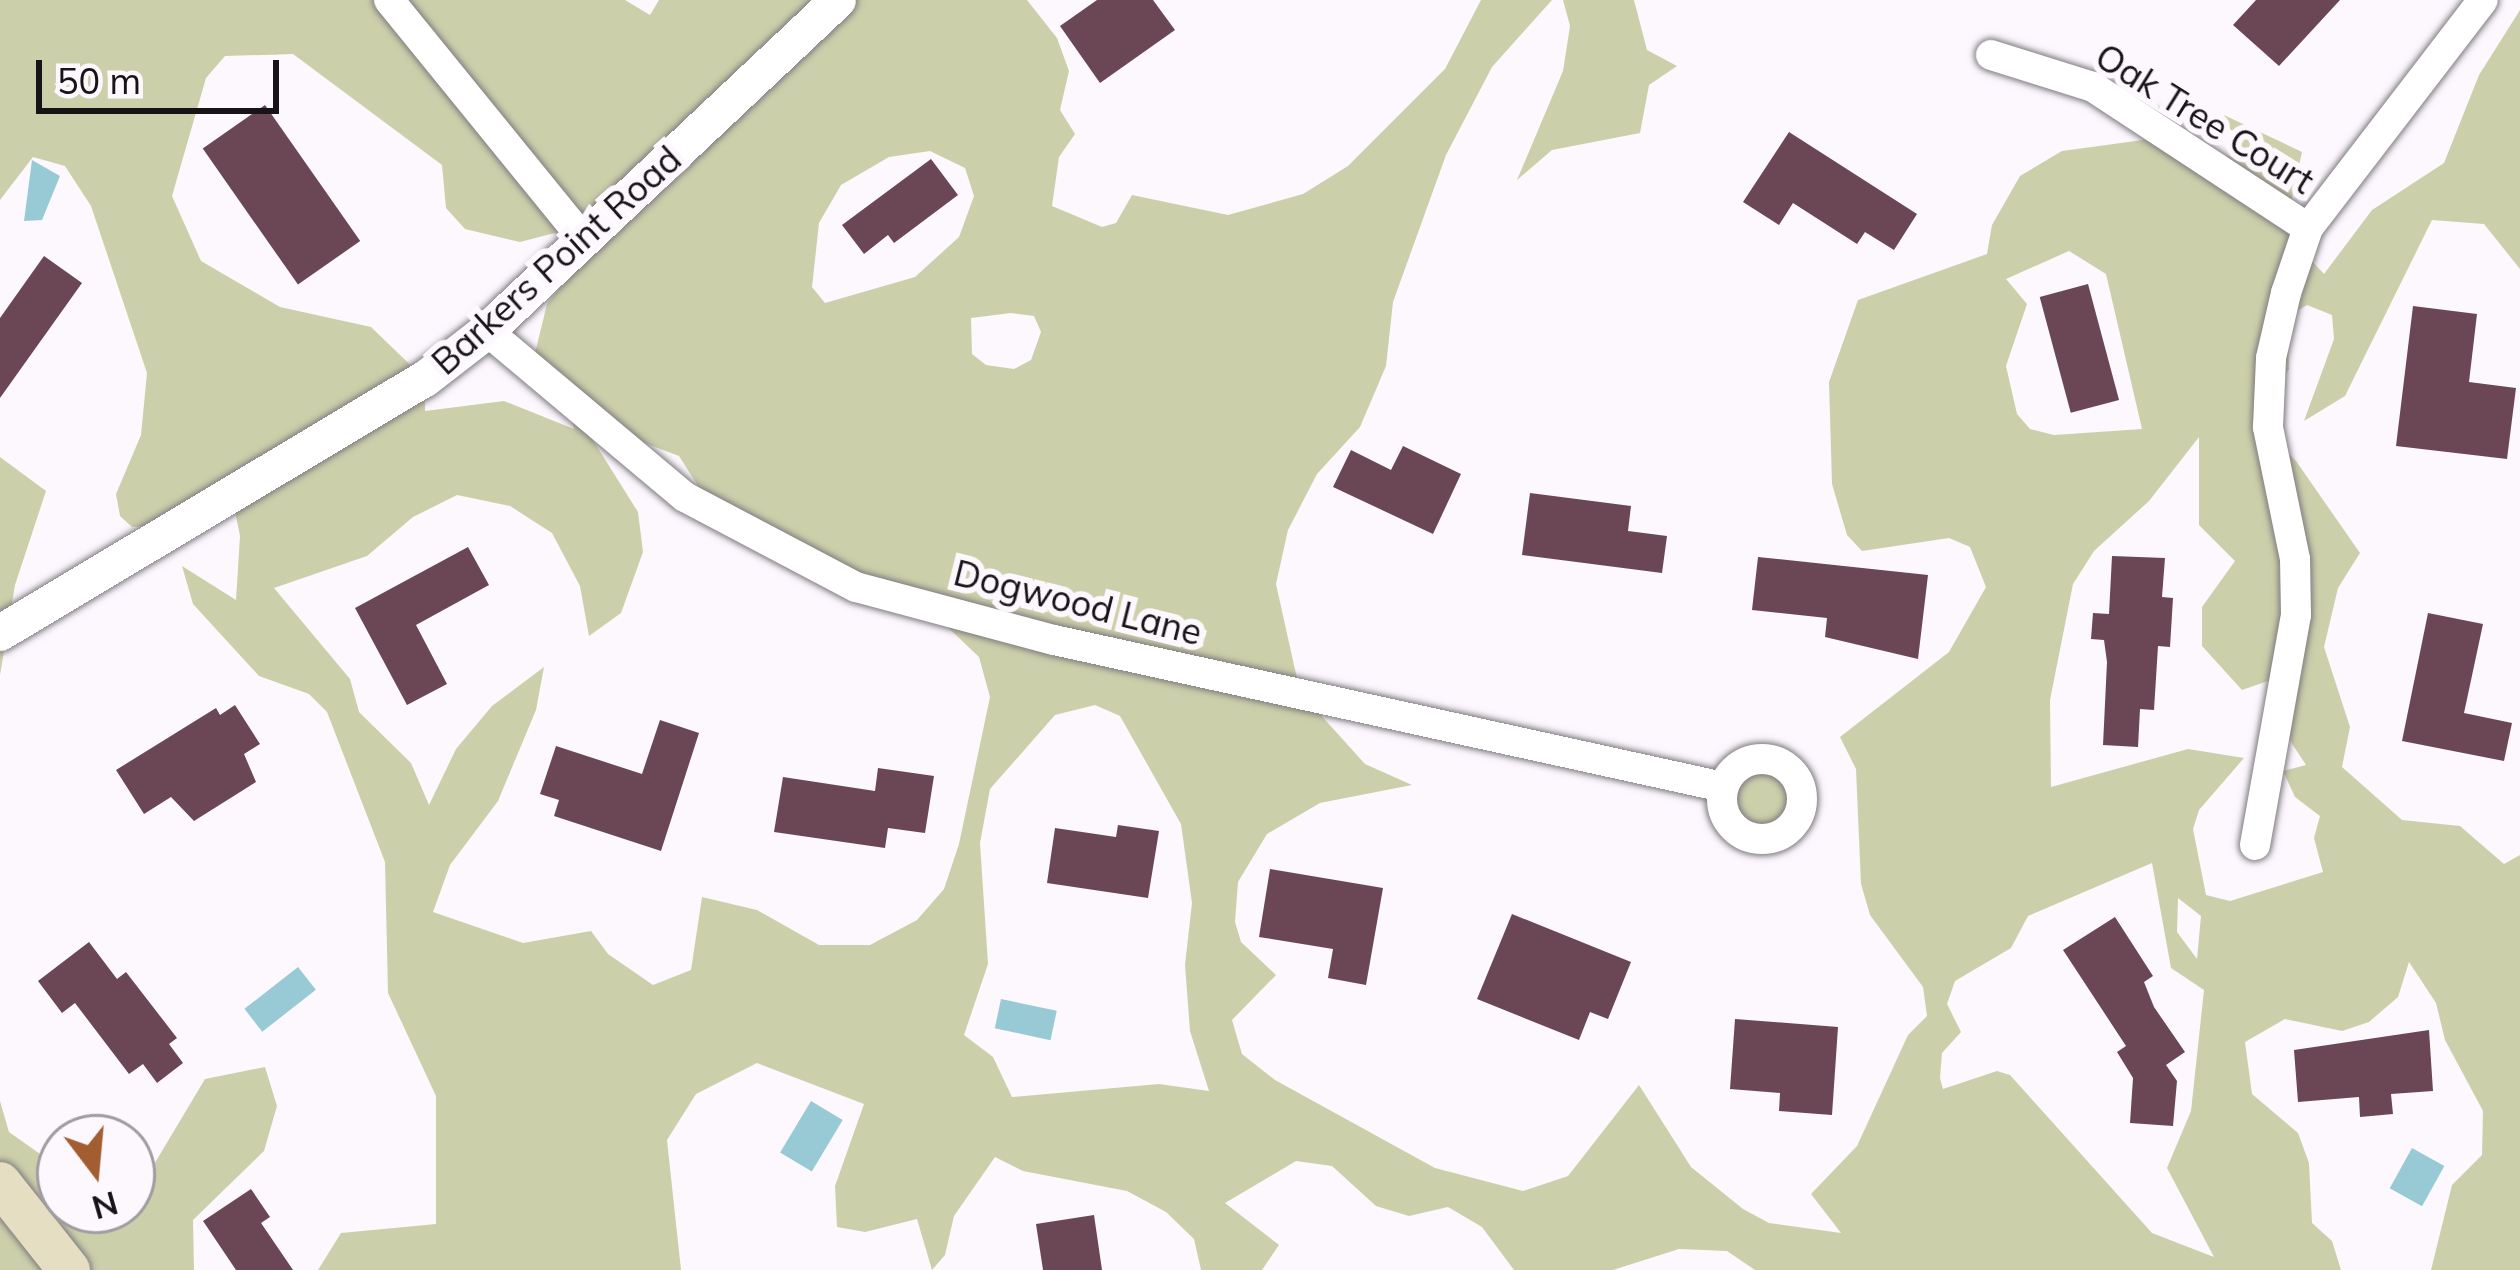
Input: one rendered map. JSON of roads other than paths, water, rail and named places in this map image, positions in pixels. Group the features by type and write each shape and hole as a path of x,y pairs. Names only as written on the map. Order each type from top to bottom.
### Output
{"main road":[{"path":"0,1183 70,1270"}],"street":[{"path":"389,0 583,238"},
{"name":"Barkers Point Road","path":"0,633 359,421 487,331 838,0"},
{"path":"2255,845 2296,615 2295,559 2267,392 2308,228 2483,0"},
{"name":"Oak Tree Court","path":"1991,55 2093,87 2308,228"},
{"name":"Dogwood Lane","path":"487,331 685,497 856,586 1054,640 1723,787"}],"water":[{"path":"32,160 60,176 42,220 24,221"},
{"path":"298,967 316,990 262,1032 244,1009"},
{"path":"1001,999 1057,1011 1051,1040 995,1028"},
{"path":"811,1101 843,1120 812,1171 780,1152"},
{"path":"2412,1148 2444,1166 2422,1206 2390,1188"}]}
